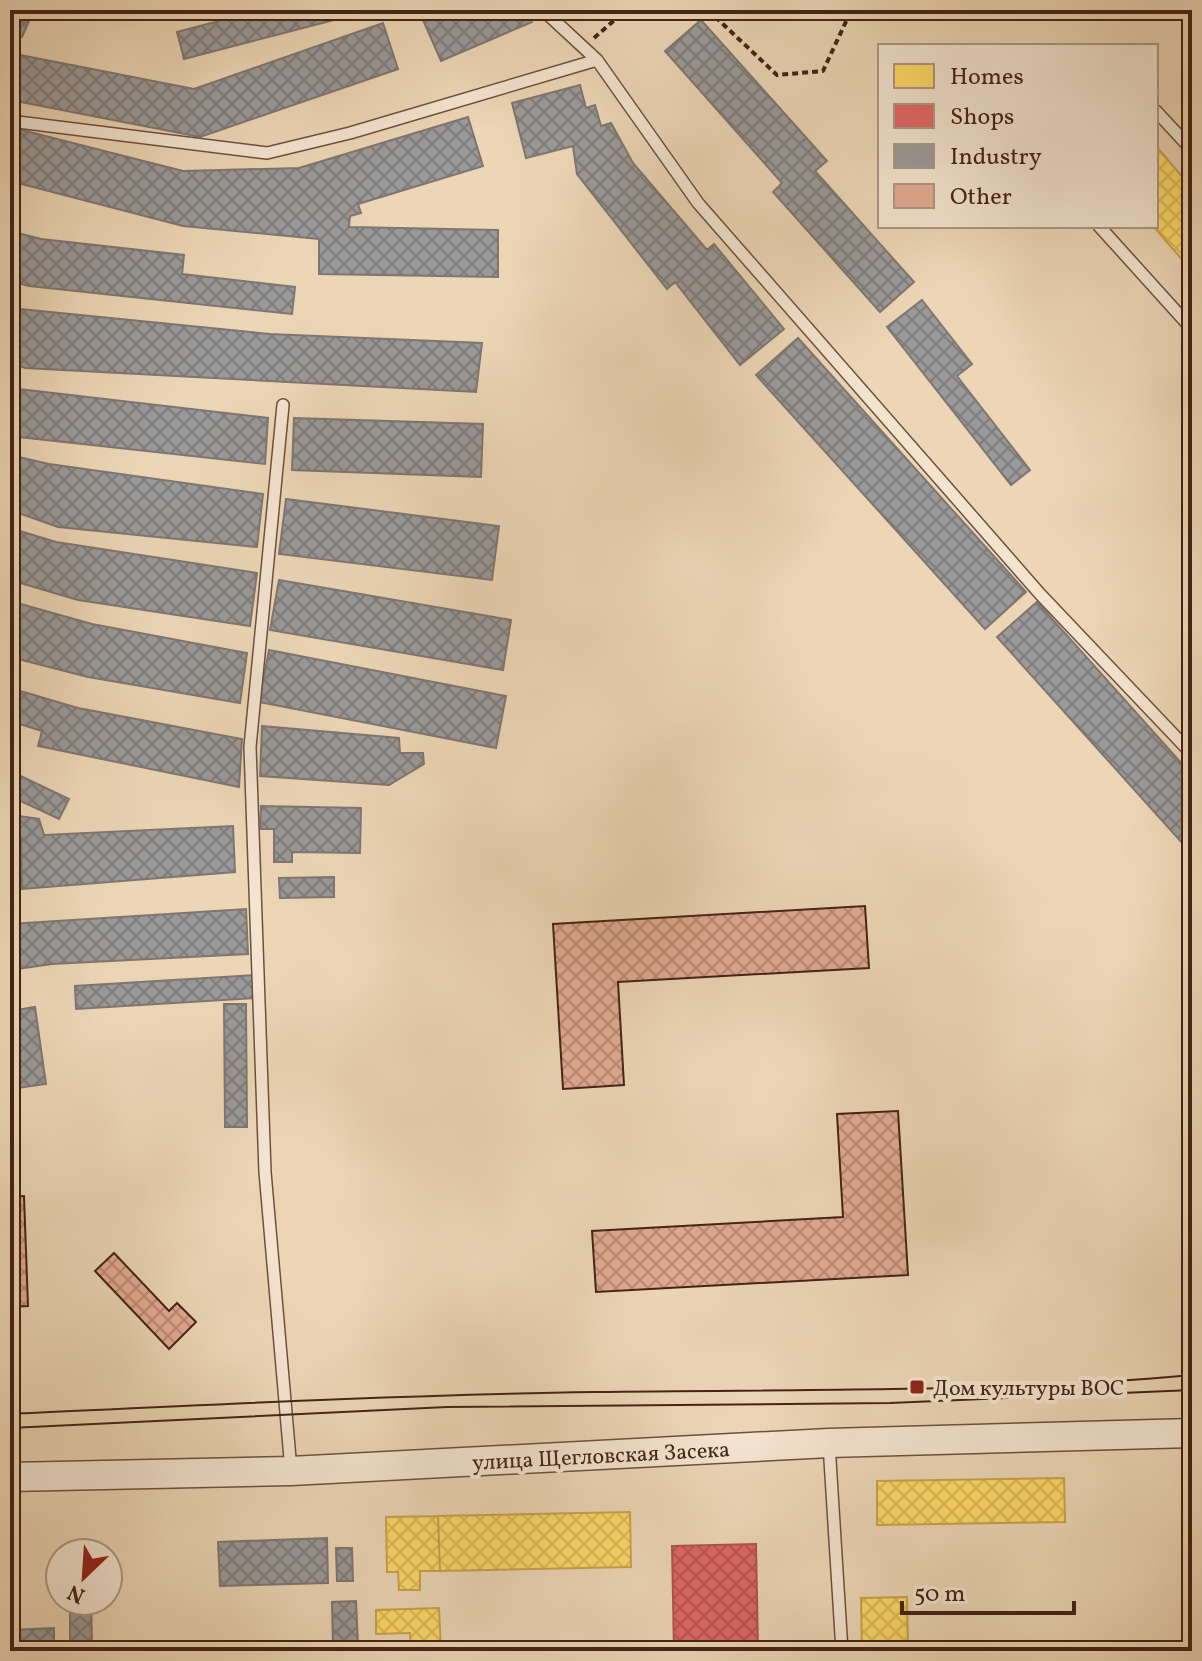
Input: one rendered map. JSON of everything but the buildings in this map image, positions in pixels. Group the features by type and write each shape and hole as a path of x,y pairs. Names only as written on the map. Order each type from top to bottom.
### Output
{"street":[{"name":"улица Щегловская Засека","path":"10,1477 291,1471 829,1443 1192,1433"}],"lane":[{"path":"543,10 597,60 709,215 1040,594 1192,754"},
{"path":"18,122 267,153 350,133 597,60"},
{"path":"1158,113 1192,150"},
{"path":"1101,228 1192,329"},
{"path":"283,405 250,747 265,1172 291,1471"},
{"path":"829,1443 842,1651"}],"path":[{"path":"584,47 626,10"},
{"path":"708,10 777,75 823,71 849,15 846,10"}],"tram line":[{"path":"10,1414 449,1395 1044,1385 1192,1375"},
{"path":"10,1428 447,1407 890,1403 1192,1390"}],"place":[{"name":"Дом культуры ВОС","path":"917,1387"}]}
